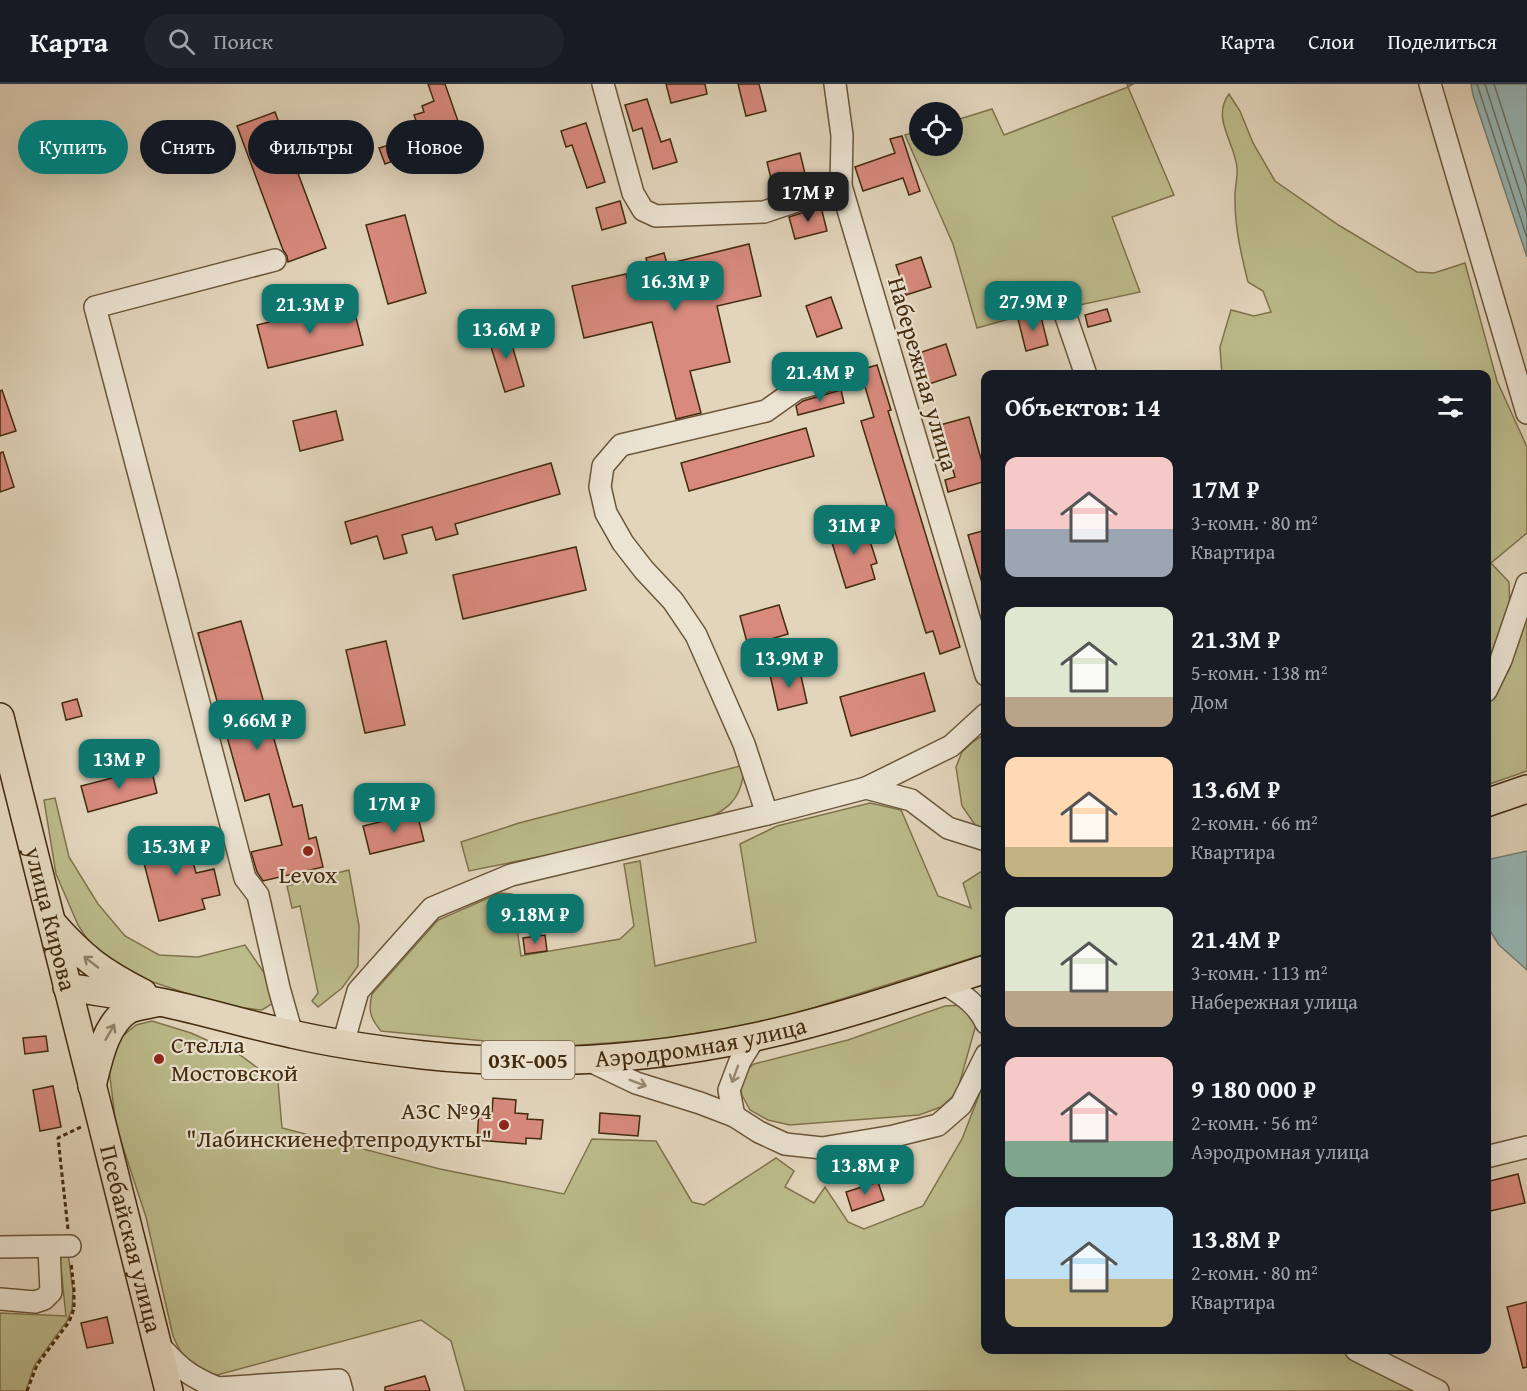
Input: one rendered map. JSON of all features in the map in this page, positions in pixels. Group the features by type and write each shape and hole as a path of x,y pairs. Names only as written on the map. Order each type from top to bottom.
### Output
{"main road":[{"name":"улица Кирова","path":"0,717 92,1087"},
{"path":"1491,801 1527,789"},
{"name":"Аэродромная улица","path":"51,922 74,949 95,966 160,1002"},
{"name":"Аэродромная улица","path":"67,987 160,1002 343,1044 423,1055 509,1061 585,1059 654,1053 755,1036 889,1000 981,971"},
{"name":"Аэродромная улица","path":"92,1087 110,1029 128,1010 160,1002"},
{"name":"Псебайская улица","path":"92,1087 169,1391"}],"street":[{"path":"603,84 633,193 643,210 656,216 764,212 841,186"},
{"name":"Набережная улица","path":"835,84 842,135 841,186 981,658"},
{"path":"1430,84 1527,413"},
{"path":"274,260 95,307 245,878 258,895 292,1034"},
{"path":"1063,308 1084,370"},
{"path":"767,814 744,744 696,635 673,601 623,543 606,513 600,487 603,466 621,445 766,411 797,389 844,376"},
{"path":"1491,681 1501,660 1527,584"},
{"path":"343,1044 358,991 432,908 511,875 866,788 951,746 981,719"},
{"path":"866,788 911,800 948,828 981,838"},
{"path":"944,983 969,999 981,1015"},
{"path":"734,1116 729,1090 740,1061 755,1036"},
{"path":"585,1059 636,1083 734,1116 759,1132 785,1144 822,1148 894,1136 938,1125 961,1105 981,1065"},
{"path":"1491,1156 1527,1147"},
{"path":"0,1247 59,1247 51,1292 44,1299 35,1302 0,1299"},
{"path":"157,1343 182,1370 217,1390 339,1380 342,1391"},
{"path":"1364,1354 1437,1391"}],"shaded area":[{"path":"1128,87 1174,195 1112,217 1140,292 1075,306 1066,303 977,328 953,244 914,156 963,156 963,118 992,109 1004,135"},
{"path":"1229,94 1275,181 1340,226 1417,272 1434,273 1465,263 1497,381 1527,447 1527,533 1491,563 1491,370 1222,370 1220,347 1231,310 1254,316 1271,312 1263,291 1248,282 1241,251 1235,210 1237,168 1223,121 1224,103"},
{"path":"1491,563 1509,582 1510,613 1491,653"},
{"path":"1527,604 1527,771 1491,784 1491,699 1509,670"},
{"path":"981,737 981,832 962,806 956,767 962,752"},
{"path":"744,765 740,789 729,805 713,816 691,826 469,871 461,842 519,823"},
{"path":"55,798 69,857 98,904 125,936 159,955 198,957 245,945 275,989 275,1002 262,1010 224,1006 141,978 100,959 78,925 56,874 44,800"},
{"path":"870,803 901,810 938,896 971,908 963,883 981,872 981,955 797,1013 737,1027 660,1039 567,1046 485,1041 381,1031 372,1018 370,1005 372,994 438,920 500,893 512,894 521,956 620,939 634,926 624,864 640,861 655,966 756,942 740,844 777,826"},
{"path":"349,870 359,926 358,966 342,988 318,1007 312,1001 318,993 300,906 292,908 287,886"},
{"path":"963,1005 977,1021 959,1085 953,1096 941,1107 919,1115 790,1125 768,1120 750,1110 742,1095 739,1085 744,1072 754,1064 848,1040 945,1006"},
{"path":"152,1021 191,1033 240,1055 278,1083 282,1128 440,1169 564,1194 592,1139 656,1141 692,1202 704,1205 776,1158 794,1171 785,1187 814,1203 825,1187 848,1222 864,1229 923,1206 962,1139 981,1090 981,1354 1350,1354 1419,1391 465,1391 451,1341 421,1320 217,1375 208,1373 189,1363 173,1336 146,1217 116,1126 109,1069 119,1039 136,1025"},
{"path":"59,1250 68,1253 73,1291 72,1309 67,1321 34,1366 26,1391 0,1391 0,1313 66,1316"}],"water":[{"path":"1471,84 1527,84 1527,257 1473,95"},
{"path":"1527,851 1527,970 1499,945 1491,932 1491,859"}],"building":[{"path":"428,84 445,84 458,120 416,120 414,115 424,112 422,106 434,101"},
{"path":"666,84 705,84 707,94 671,103"},
{"path":"738,84 759,84 766,111 746,116"},
{"path":"647,99 661,142 670,139 677,162 653,169 642,128 633,131 625,105"},
{"path":"275,112 278,120 253,120"},
{"path":"248,122 248,156 237,126"},
{"path":"586,123 605,182 587,188 572,145 566,147 561,131"},
{"path":"902,136 920,191 909,195 903,178 863,191 855,167 895,153 890,139"},
{"path":"386,146 386,164 385,164 379,148"},
{"path":"800,153 807,182 774,191 767,162"},
{"path":"255,174 298,174 326,248 288,262"},
{"path":"620,201 626,223 602,230 596,208"},
{"path":"821,207 827,231 795,239 789,217"},
{"path":"405,215 426,293 388,304 366,225"},
{"path":"749,244 761,296 717,306 730,362 690,371 701,413 676,419 652,322 584,338 572,286 626,274 630,289 652,283 646,258 664,253 667,264"},
{"path":"921,257 931,287 906,295 896,265"},
{"path":"831,297 842,328 817,337 806,306"},
{"path":"352,302 363,345 268,368 257,325"},
{"path":"1107,309 1111,321 1088,327 1085,315"},
{"path":"1040,313 1048,345 1026,351 1018,319"},
{"path":"507,328 524,386 505,392 487,334"},
{"path":"946,344 956,375 923,386 913,355"},
{"path":"877,365 891,410 888,411 960,647 940,654 933,631 926,633 861,421 874,417 860,370"},
{"path":"2,390 16,431 0,436 0,391"},
{"path":"841,390 844,403 798,415 796,406 803,401"},
{"path":"336,411 343,440 300,451 293,421"},
{"path":"969,417 981,459 981,482 948,492 945,480 955,477 940,425"},
{"path":"806,428 814,456 689,491 681,463"},
{"path":"3,452 14,487 0,492 0,453"},
{"path":"551,463 560,494 455,524 458,534 436,540 432,527 402,535 407,553 384,559 377,536 351,544 345,522"},
{"path":"859,524 864,543 870,541 877,563 871,565 875,579 846,588 829,533"},
{"path":"981,531 981,580 968,535"},
{"path":"576,547 586,590 463,619 453,575"},
{"path":"779,605 788,634 748,646 740,616"},
{"path":"241,621 293,807 302,805 309,839 316,837 323,867 263,881 257,872 251,852 282,845 269,794 245,801 198,633"},
{"path":"386,641 405,725 365,733 346,650"},
{"path":"799,667 807,703 778,710 770,675"},
{"path":"924,673 935,711 851,736 840,697"},
{"path":"77,699 82,716 66,720 62,703"},
{"path":"151,768 157,793 88,812 81,786"},
{"path":"417,813 424,841 370,854 363,826"},
{"path":"185,832 196,873 214,869 220,895 202,899 205,909 159,921 139,844"},
{"path":"545,935 547,951 525,954 523,938"},
{"path":"46,1036 48,1051 25,1054 23,1038"},
{"path":"53,1086 61,1127 40,1131 33,1090"},
{"path":"493,1098 516,1100 515,1113 528,1114 527,1119 543,1120 541,1139 526,1138 526,1144 477,1140 479,1111 492,1112"},
{"path":"600,1113 640,1116 638,1136 599,1133"},
{"path":"1518,1174 1525,1203 1491,1211 1491,1181"},
{"path":"878,1182 884,1200 852,1211 846,1192"},
{"path":"1527,1302 1527,1367 1523,1368 1507,1307"},
{"path":"107,1317 113,1343 87,1348 81,1323"},
{"path":"425,1376 430,1391 385,1391 385,1387"}],"place":[{"name":"Levox","path":"308,851"},
{"name":"Стелла Мостовской","path":"159,1059"},
{"name":"АЗС №94 \"Лабинскиенефтепродукты\"","path":"504,1125"}]}
